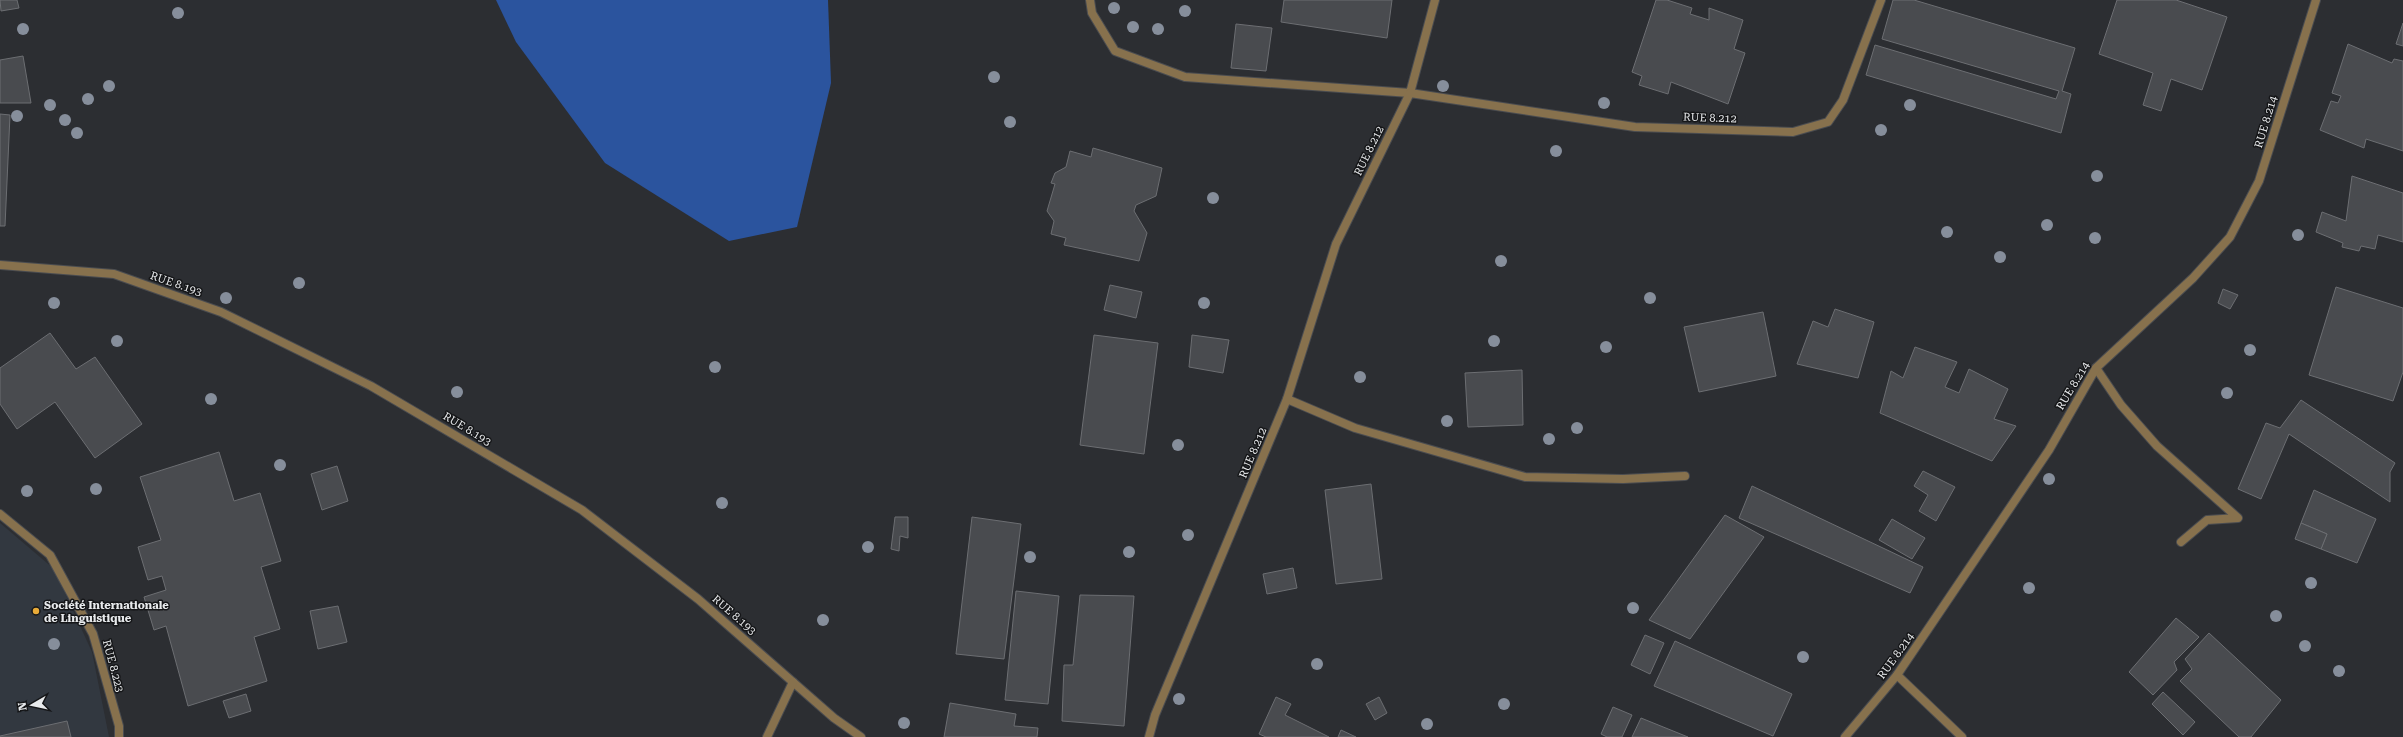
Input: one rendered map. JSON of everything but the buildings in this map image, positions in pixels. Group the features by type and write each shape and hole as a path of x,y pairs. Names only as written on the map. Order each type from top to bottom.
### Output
{"street":[{"path":"1090,0 1092,13 1115,51 1186,77 1410,93 1435,0"},
{"name":"RUE 8.212","path":"1149,737 1154,715 1287,399 1336,244 1410,93 1635,127 1793,132 1828,122 1843,100 1881,0"},
{"name":"RUE 8.214","path":"1845,737 1897,675 2049,450 2096,368 2193,278 2230,237 2259,181 2316,0"},
{"name":"RUE 8.193","path":"0,265 114,274 221,312 372,386 582,510 698,599 834,718 861,737"},
{"path":"2096,368 2120,406 2157,446 2238,518 2207,520 2181,542"},
{"path":"1287,399 1355,428 1525,477 1623,479 1685,476"},
{"name":"RUE 8.223","path":"0,514 50,555 93,634 119,726 119,737"},
{"path":"1897,675 1962,737"},
{"path":"767,737 793,682"}],"shaded area":[{"path":"496,0 828,0 831,83 797,227 729,241 605,163 516,42"},
{"name":"Société Internationale de Linguistique","path":"0,523 54,569 92,652 109,737 0,737"}],"place":[{"name":"Société Internationale de Linguistique","path":"36,611"}]}
